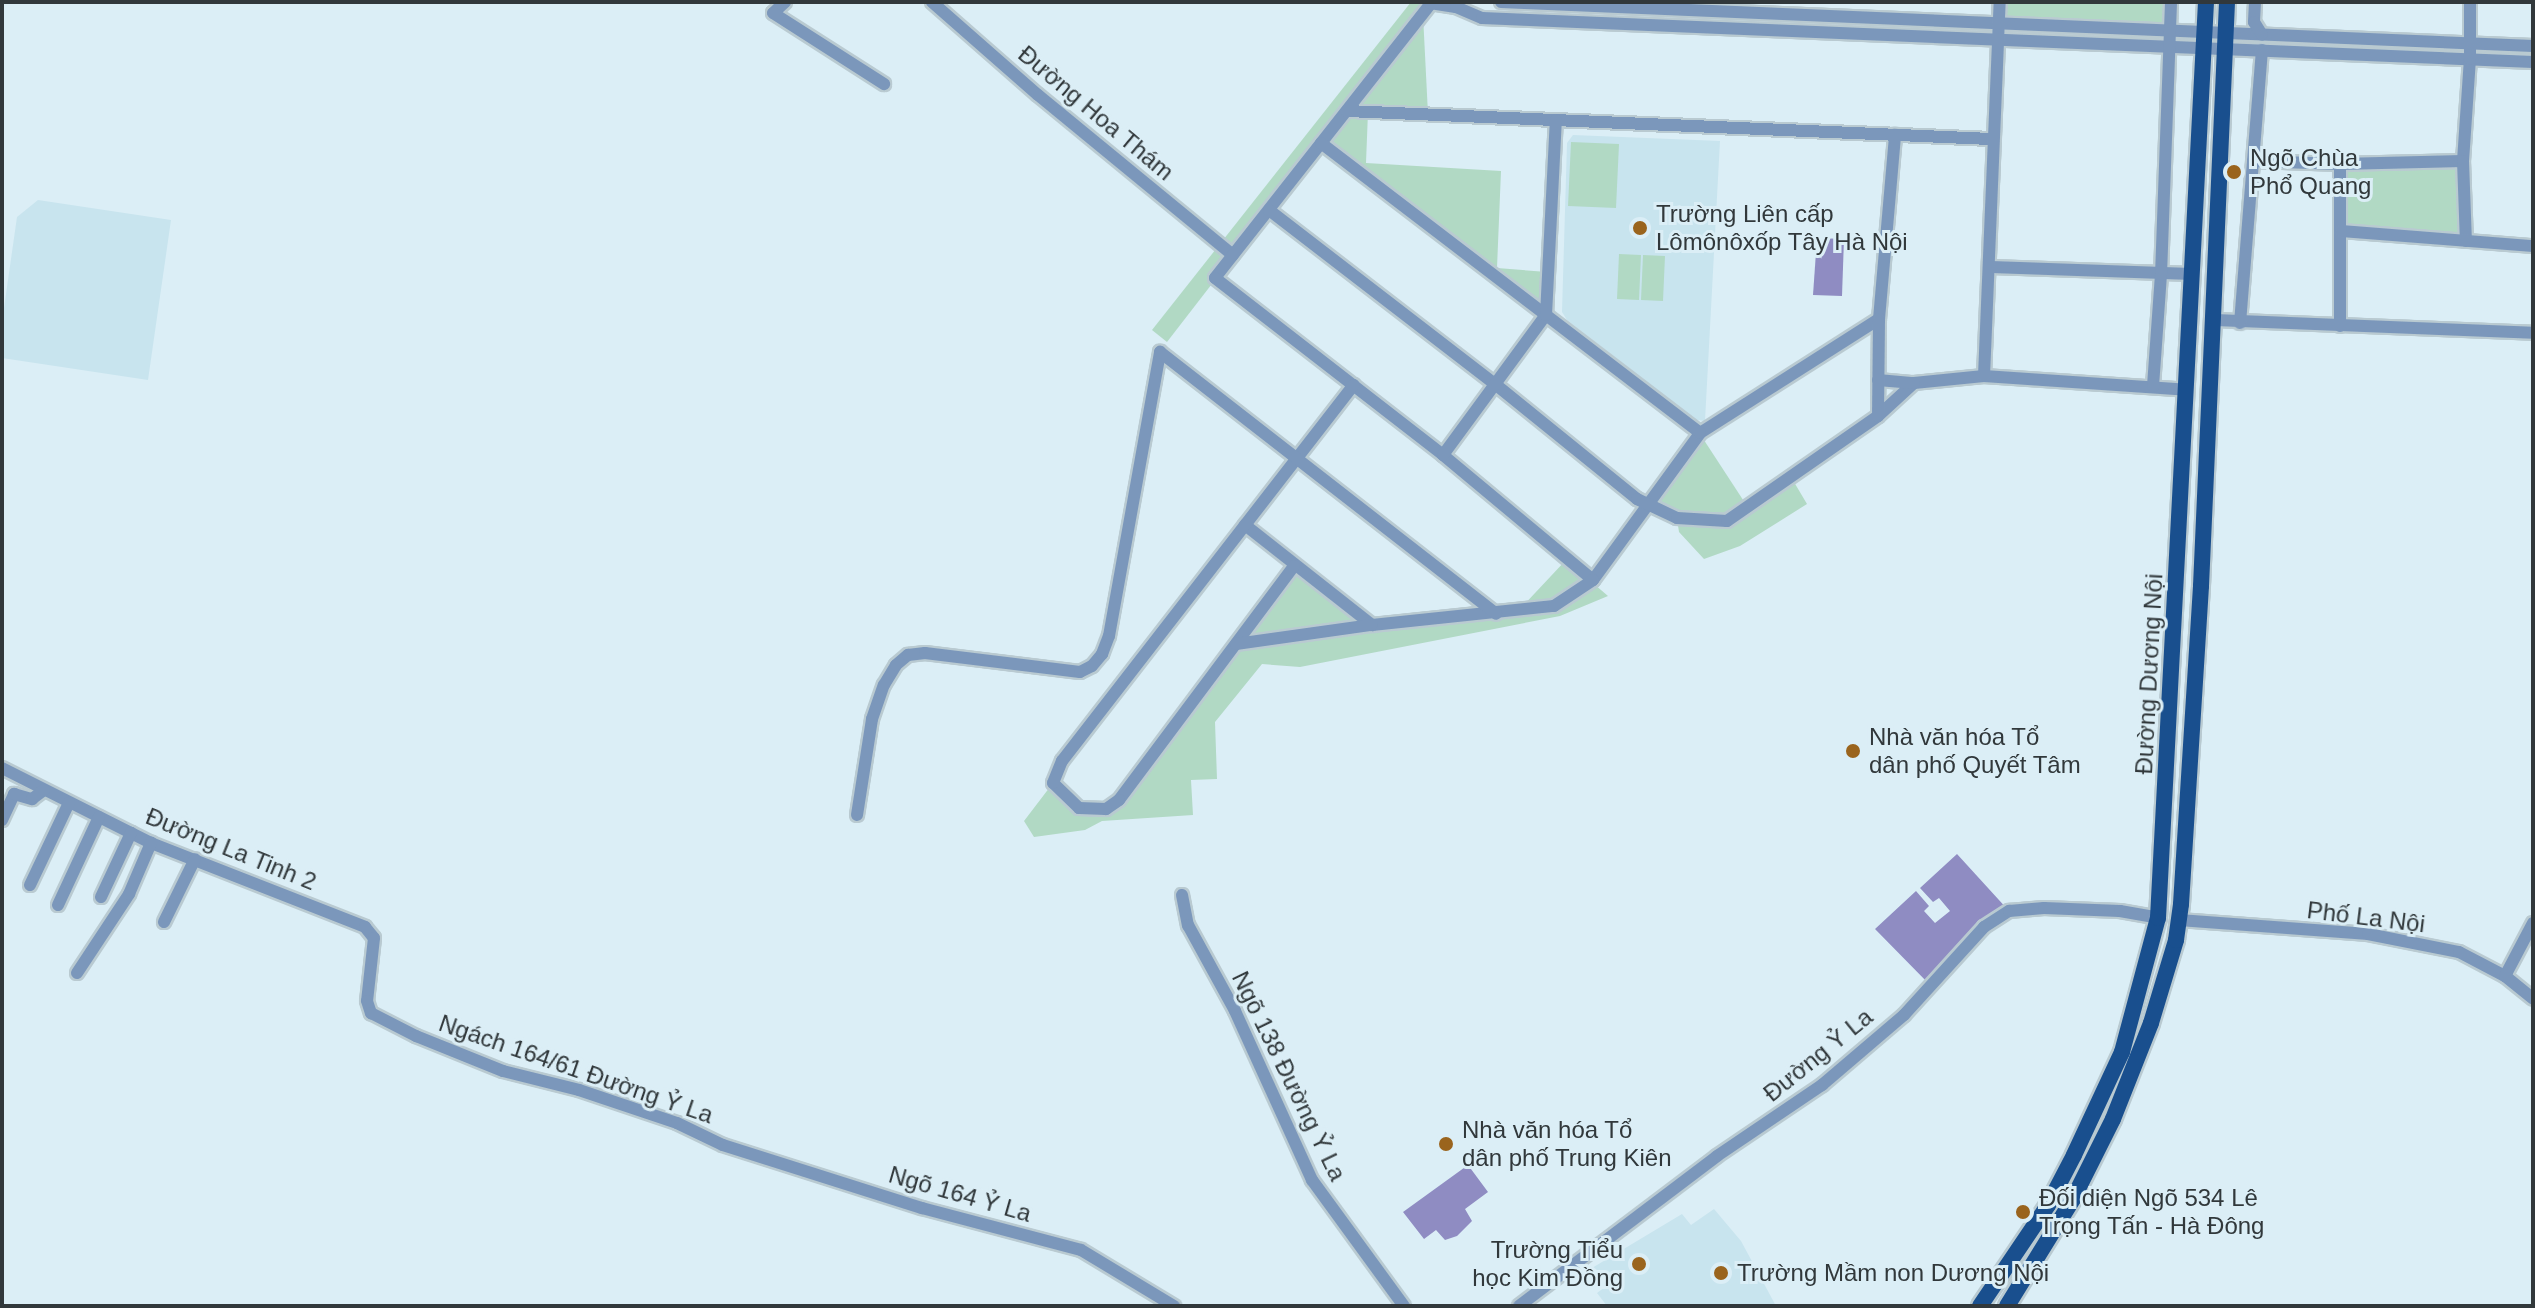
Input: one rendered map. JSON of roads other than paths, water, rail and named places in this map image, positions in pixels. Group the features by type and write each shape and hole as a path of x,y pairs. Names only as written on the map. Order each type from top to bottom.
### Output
{"main road":[{"name":"Đường Dương Nội","path":"1980,1306 2048,1205 2122,1052 2158,918 2206,2"},
{"name":"Đường Dương Nội","path":"2007,1306 2073,1199 2113,1119 2161,995 2179,920 2215,320 2227,2"},
{"path":"2158,918 2179,920"}],"street":[{"path":"785,2 773,13 884,84"},
{"name":"Đường Hoa Thám","path":"932,2 1038,95 1233,255"},
{"path":"1456,7 1472,2"},
{"path":"1501,2 2170,30 2205,41"},
{"path":"1984,376 1996,39 2000,2"},
{"path":"2153,386 2161,275 2171,2"},
{"path":"2255,2 2254,22 2262,35"},
{"path":"2466,241 2463,161 2470,59 2470,2"},
{"path":"1593,580 1443,455 1215,278 1431,3 1456,7 1482,18 2169,48 2262,35 2533,46"},
{"path":"2226,41 2262,50 2533,62"},
{"path":"2240,323 2262,50"},
{"path":"1347,111 1992,139"},
{"path":"1443,455 1546,315 1556,120"},
{"path":"1878,416 1879,319 1895,135"},
{"path":"1321,143 1700,433"},
{"path":"2253,161 2340,164 2463,161"},
{"path":"2340,164 2340,326"},
{"path":"1269,210 1495,384 1631,494 1648,506 1677,518 1727,521 1878,416 1914,383"},
{"path":"2341,231 2533,246"},
{"path":"1990,267 2193,274"},
{"path":"1236,644 1372,625 1554,606 1593,580 1700,433 1879,319"},
{"path":"2215,320 2533,333"},
{"path":"857,815 872,719 884,685 896,665 908,655 925,653 1080,672 1092,666 1102,654 1109,636 1160,352 1496,614"},
{"path":"1878,380 1914,383 1984,376 2187,390"},
{"path":"1294,566 1119,800 1106,809 1079,808 1053,783 1062,761 1354,385"},
{"path":"1631,494 1659,491"},
{"path":"1245,525 1372,625"},
{"name":"Đường La Tinh 2","path":"2,768 151,843 365,927 374,938 367,1001 371,1013"},
{"path":"2,820 14,794 32,799 44,790"},
{"path":"30,885 69,803"},
{"path":"58,905 99,817"},
{"path":"101,897 131,833"},
{"path":"77,973 129,894 151,843"},
{"path":"164,922 195,859"},
{"name":"Ngõ 138 Đường Ỷ La","path":"1182,895 1188,925 1235,1011 1312,1180 1404,1306"},
{"name":"Đường Ỷ La","path":"1519,1306 1717,1156 1822,1085 1904,1015 1984,927 2009,911 2044,908 2120,911 2158,918"},
{"name":"Phố La Nội","path":"2179,920 2368,934 2459,952 2505,976 2533,999"},
{"path":"2505,976 2533,923"},
{"name":"Ngách 164/61 Đường Ỷ La","path":"371,1013 416,1036 503,1071 579,1090 677,1123 723,1145"},
{"name":"Ngõ 164 Ỷ La","path":"723,1145 922,1208 1081,1250 1174,1306"}],"place":[{"name":"Ngõ Chùa Phổ Quang","path":"2234,172"},
{"name":"Trường Liên cấp Lômônôxốp Tây Hà Nội","path":"1640,228"},
{"name":"Nhà văn hóa Tổ dân phố Quyết Tâm","path":"1853,751"},
{"name":"Nhà văn hóa Tổ dân phố Trung Kiên","path":"1446,1144"},
{"name":"Đối diện Ngõ 534 Lê Trọng Tấn - Hà Đông","path":"2023,1212"},
{"name":"Trường Tiểu học Kim Đồng","path":"1639,1264"},
{"name":"Trường Mầm non Dương Nội","path":"1721,1273"}]}
